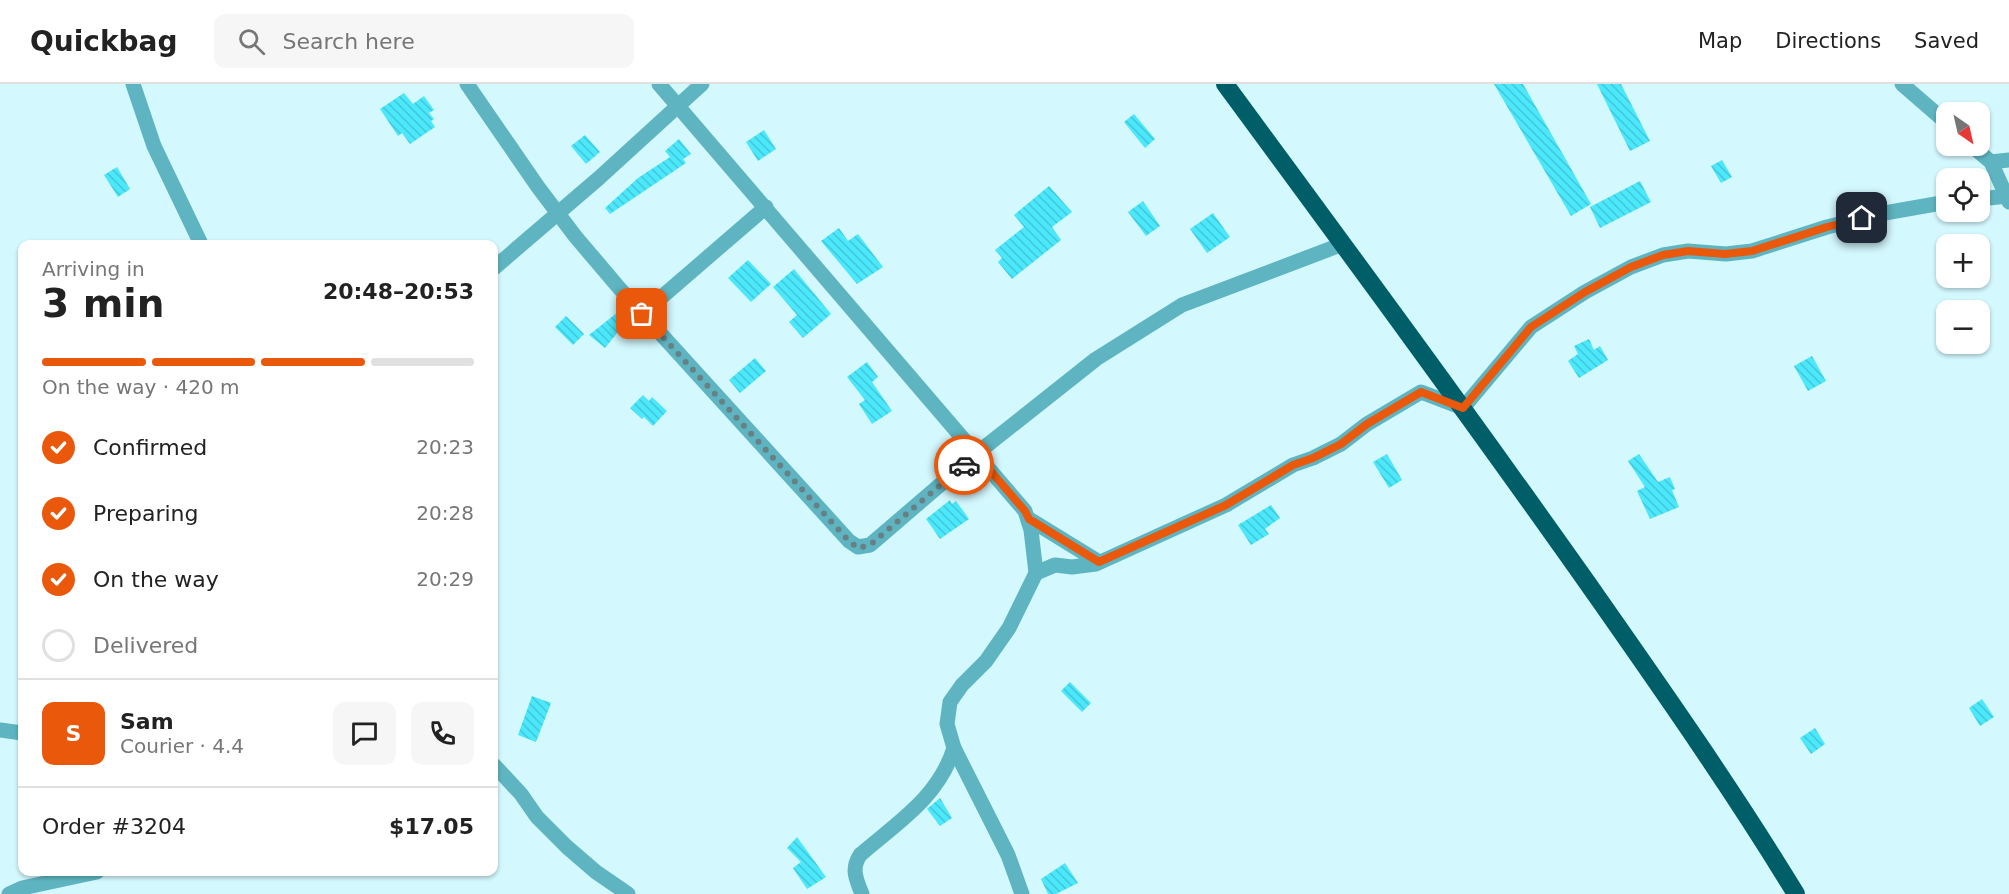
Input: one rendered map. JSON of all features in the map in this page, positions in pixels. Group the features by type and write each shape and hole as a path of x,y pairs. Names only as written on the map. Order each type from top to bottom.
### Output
{"highway":[{"path":"1225,84 1463,408 1682,720 1796,894"}],"street":[{"path":"133,84 154,146 199,240"},
{"path":"467,84 575,236 642,314 849,541 858,548 870,545 976,454 1096,359 1182,305 1342,244"},
{"path":"659,84 1025,511 1029,519 1036,573 1009,628 986,661 962,685 951,702 947,724 954,748 1008,855 1022,894"},
{"path":"498,265 625,155 702,84"},
{"path":"1902,84 1936,113"},
{"path":"1984,156 1991,162 2008,199 1990,199"},
{"path":"1991,162 2009,160"},
{"path":"1036,573 1055,565 1087,566 1099,562 1226,505 1293,465 1341,444 1367,424 1421,392 1463,408 1531,327 1585,292 1631,267 1663,255 1688,251 1725,254 1752,251 1827,227 1879,214 1936,204"},
{"path":"642,314 766,207"},
{"path":"1029,519 1099,562"},
{"path":"0,730 18,732"},
{"path":"862,894 854,871 855,863 860,855 924,800 949,763 954,748"},
{"path":"498,769 521,794 537,817 567,847 596,872 628,894"},
{"path":"9,894 22,888 78,876"}],"building":[{"path":"1494,84 1523,84 1591,204 1571,216"},
{"path":"1597,84 1621,84 1650,141 1630,151"},
{"path":"404,93 413,104 424,96 434,110 429,113 434,119 431,121 435,127 410,144 402,133 398,136 380,109"},
{"path":"1134,114 1155,139 1145,148 1124,122"},
{"path":"764,130 776,149 758,161 746,142"},
{"path":"585,135 600,152 586,164 571,146"},
{"path":"679,139 691,154 683,159 686,163 610,214 605,208 638,178 670,157 665,151"},
{"path":"1722,160 1732,177 1721,183 1711,166"},
{"path":"117,167 130,189 118,197 104,175"},
{"path":"1640,181 1651,202 1600,228 1590,207"},
{"path":"1049,186 1072,212 1052,227 1061,240 1012,279 998,262 1002,258 995,250 1024,227 1014,215"},
{"path":"1143,201 1160,226 1146,236 1128,212"},
{"path":"1213,213 1230,237 1207,253 1190,229"},
{"path":"839,228 848,241 858,234 883,267 857,284 821,241"},
{"path":"748,260 771,284 751,302 728,278"},
{"path":"794,269 831,314 803,338 789,322 797,315 773,287"},
{"path":"618,312 626,322 605,348 589,335"},
{"path":"566,316 584,334 573,345 555,327"},
{"path":"1589,339 1594,350 1600,346 1608,360 1579,378 1568,361 1578,354 1574,346"},
{"path":"1812,356 1826,381 1808,391 1794,366"},
{"path":"755,358 766,371 740,393 729,380"},
{"path":"867,362 878,377 872,382 892,411 872,424 859,404 865,400 847,377"},
{"path":"643,395 649,401 652,397 667,411 653,426 630,408"},
{"path":"1387,454 1402,480 1389,488 1373,462"},
{"path":"1639,454 1658,482 1670,477 1675,489 1672,490 1679,507 1650,519 1637,491 1645,487 1628,461"},
{"path":"950,500 952,504 956,501 969,519 940,539 926,519"},
{"path":"1271,505 1280,518 1265,529 1269,534 1251,545 1238,525"},
{"path":"1070,682 1091,703 1082,712 1061,691"},
{"path":"532,696 551,703 536,742 518,735"},
{"path":"1982,699 1994,717 1980,726 1969,708"},
{"path":"1815,728 1825,744 1811,754 1800,738"},
{"path":"940,798 952,818 940,826 927,809"},
{"path":"797,837 826,877 807,889 793,868 801,862 787,848"},
{"path":"1065,863 1078,883 1056,894 1048,894 1041,879"}],"way so far":[{"path":"642,314 849,541 858,548 870,545 964,465"}],"route":[{"path":"964,465 976,454 1025,511 1029,519 1099,562 1226,505 1293,465 1341,444 1367,424 1421,392 1463,408 1531,327 1585,292 1631,267 1663,255 1688,251 1725,254 1752,251 1862,218"}]}
